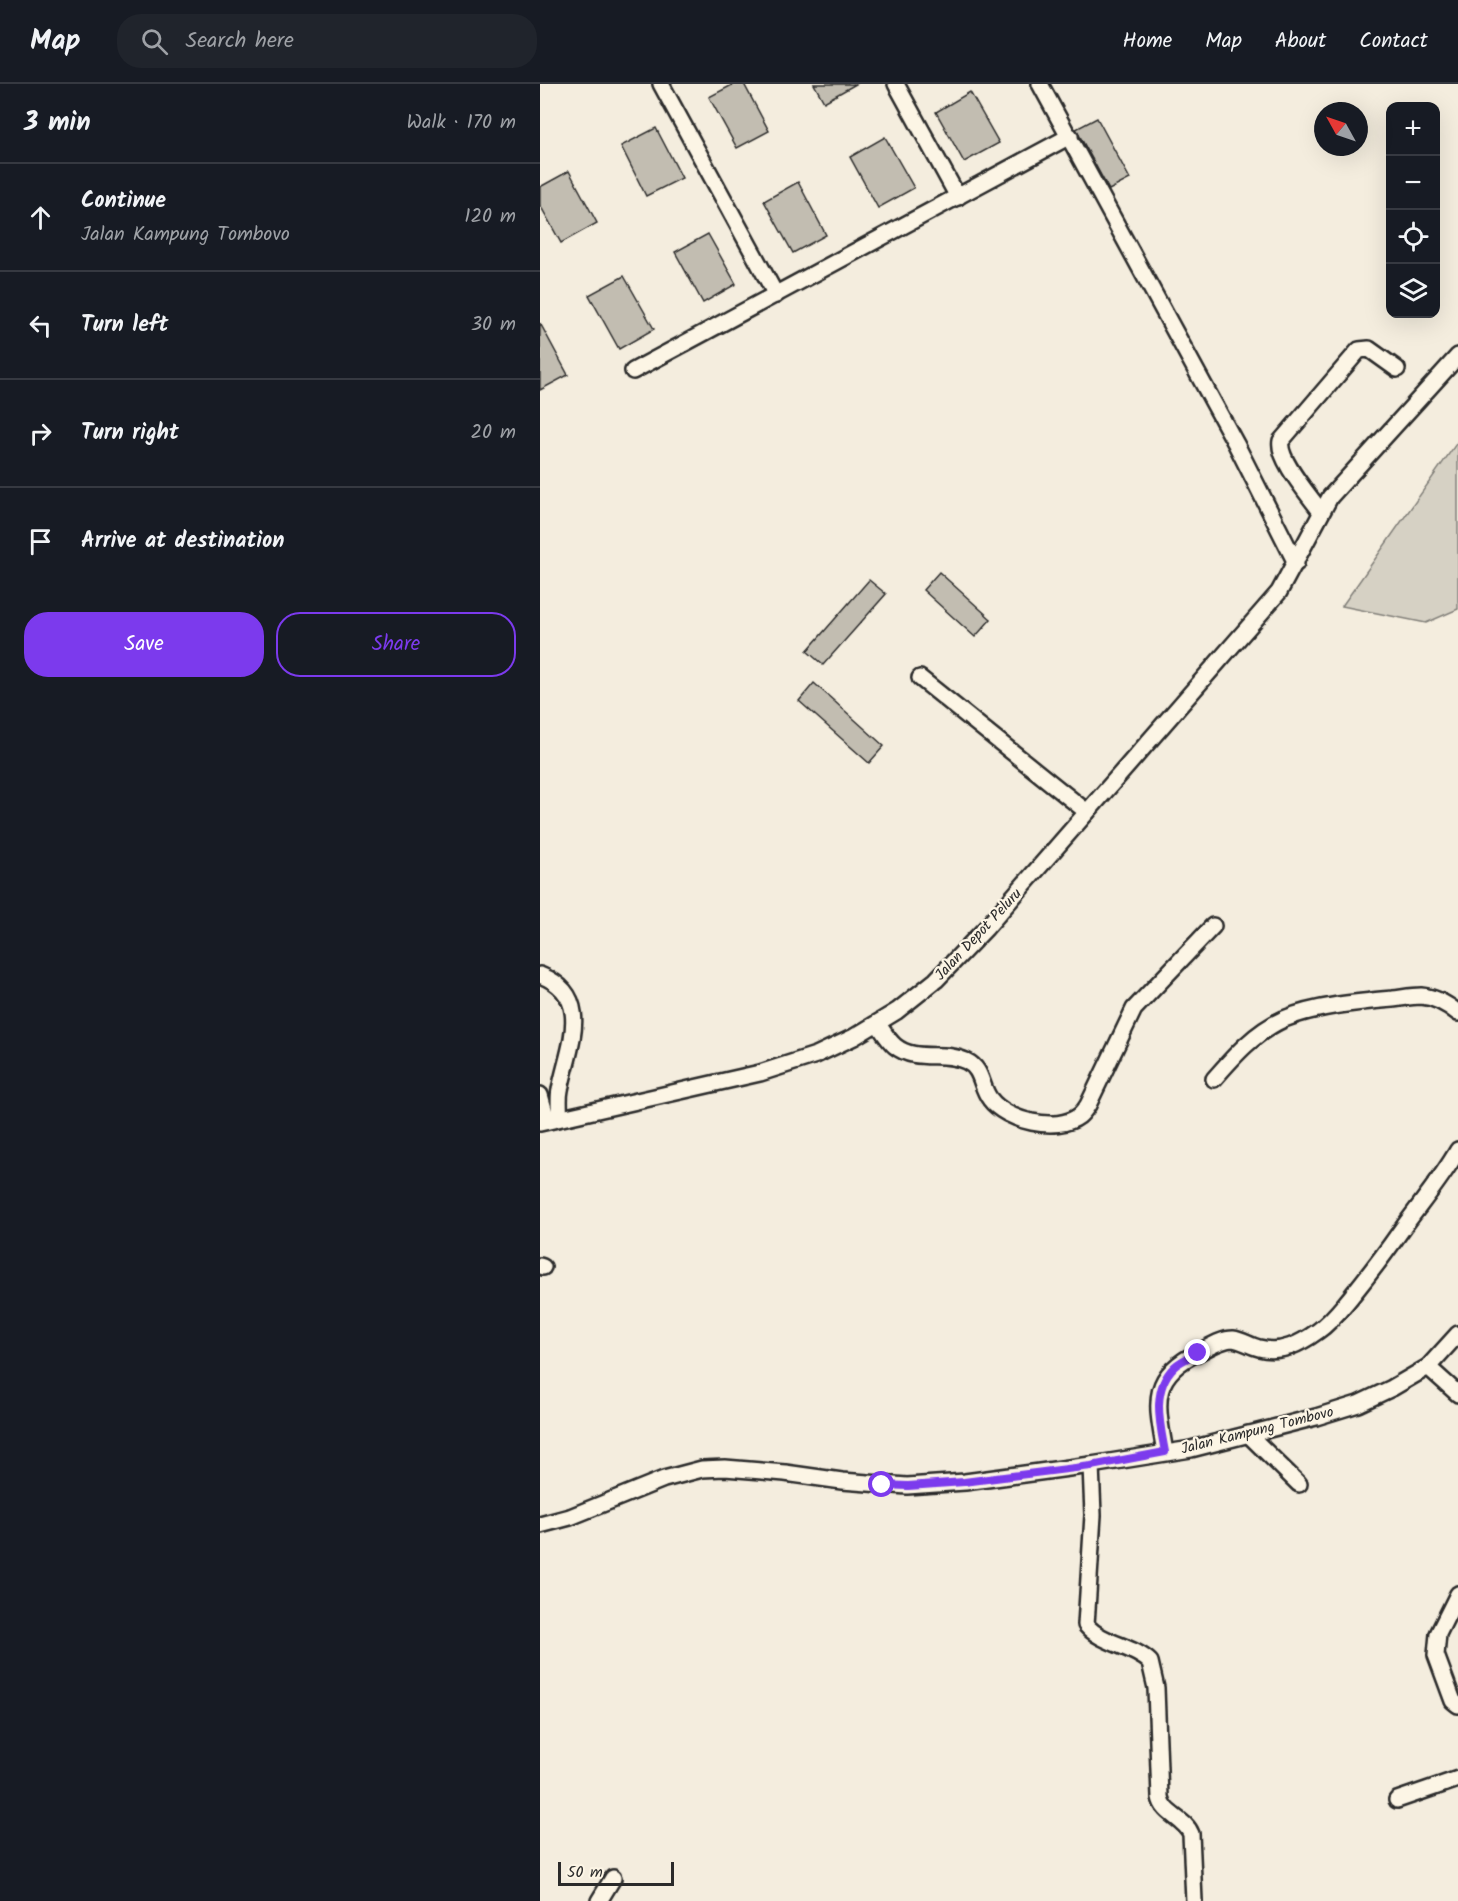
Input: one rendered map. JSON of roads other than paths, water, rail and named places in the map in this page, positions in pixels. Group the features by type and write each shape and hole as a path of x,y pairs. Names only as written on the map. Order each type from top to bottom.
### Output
{"street":[{"path":"661,84 776,295"},
{"path":"896,84 957,197"},
{"path":"1040,84 1236,444 1296,563"},
{"path":"633,371 1070,136"},
{"path":"1321,512 1284,458 1281,441 1359,350 1369,349 1397,369"},
{"name":"Jalan Depot Peluru","path":"549,1120 760,1073 816,1054 878,1024 936,980 986,928 1279,592 1330,497 1458,356"},
{"path":"920,678 1087,812"},
{"path":"878,1024 893,1044 905,1053 955,1056 973,1065 979,1072 991,1100 1009,1115 1017,1119 1042,1123 1062,1122 1079,1116 1088,1105 1134,1009 1213,926"},
{"path":"540,975 556,983 566,993 571,1001 573,1015 569,1057 558,1100 549,1120"},
{"path":"1214,1079 1241,1048 1254,1038 1283,1020 1299,1014 1380,1000 1420,996 1440,1000 1458,1013"},
{"path":"540,1095 549,1120"},
{"path":"1165,1452 1159,1419 1159,1402 1166,1377 1175,1365 1225,1340 1235,1339 1259,1348 1276,1350 1285,1349 1318,1331 1334,1317 1367,1277 1444,1173 1458,1150"},
{"name":"Jalan Kampung Tombovo","path":"540,1525 570,1517 664,1479 702,1469 725,1468 785,1473 842,1482 908,1486 964,1482 1091,1466 1191,1449 1358,1404 1428,1367 1458,1334"},
{"path":"1428,1367 1458,1394"},
{"path":"1248,1434 1299,1484"},
{"path":"1091,1466 1093,1515 1086,1625 1100,1636 1150,1662 1156,1688 1160,1797 1164,1808 1186,1826 1191,1834 1194,1901"},
{"path":"1458,1594 1438,1634 1436,1655 1453,1701 1458,1705"},
{"path":"1397,1800 1458,1779"},
{"path":"599,1901 613,1878"}]}
